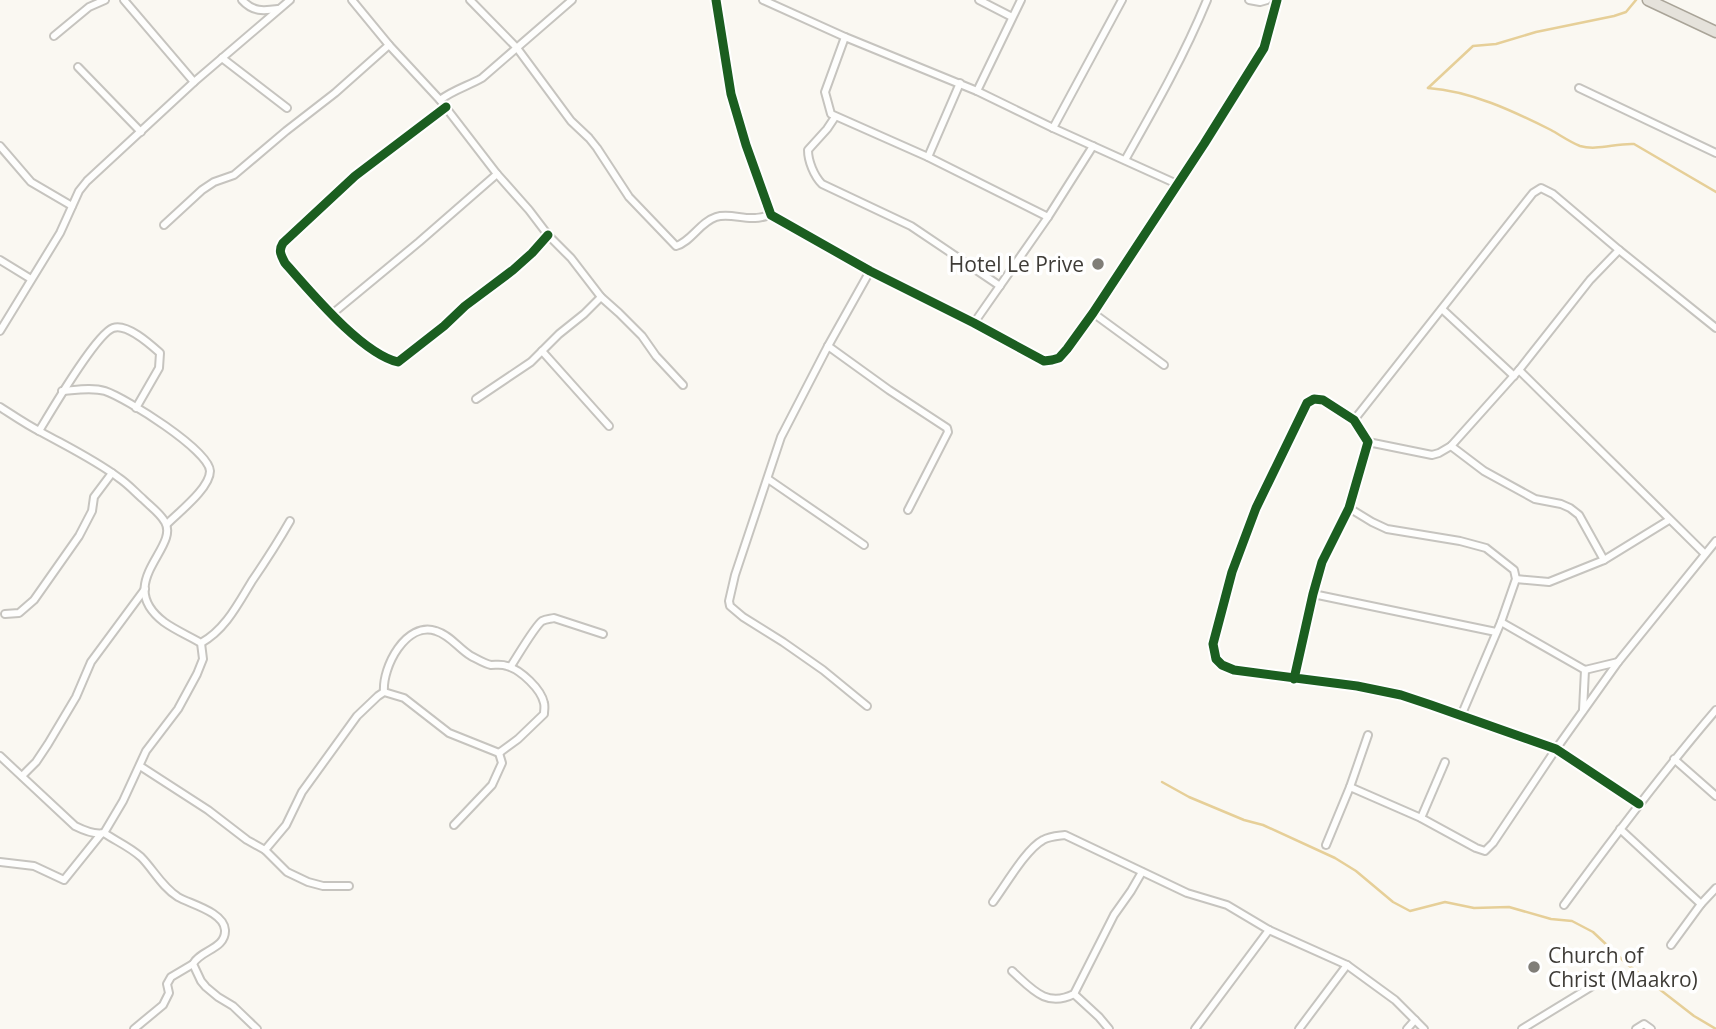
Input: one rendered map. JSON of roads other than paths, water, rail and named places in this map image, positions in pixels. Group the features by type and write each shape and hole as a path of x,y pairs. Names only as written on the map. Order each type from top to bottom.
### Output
{"main road":[{"path":"1648,0 1716,32"}],"street":[{"path":"54,36 89,7 104,0"},
{"path":"124,0 194,82"},
{"path":"242,0 256,10 279,9"},
{"path":"0,331 60,233 79,191 87,181 194,82 290,0"},
{"path":"352,0 446,107 497,174 571,258 601,297 642,336 683,385"},
{"path":"470,0 517,48 571,121 597,148 629,197 676,246 682,245 715,217 756,218 771,215 870,271 1044,361 1059,358 1067,349 1204,144 1264,48 1277,0"},
{"path":"440,100 482,78 572,0"},
{"path":"716,0 731,94 771,215"},
{"path":"763,0 845,37 977,90 1177,184"},
{"path":"979,0 1012,17"},
{"path":"977,90 1021,0"},
{"path":"1053,128 1122,0"},
{"path":"1125,160 1184,52 1207,0"},
{"path":"1249,0 1267,0"},
{"path":"845,37 825,92 831,114 928,157 1048,218"},
{"path":"164,225 202,190 214,182 234,175 389,45"},
{"path":"222,58 287,108"},
{"path":"78,67 141,132"},
{"path":"928,157 960,83"},
{"path":"1579,88 1716,153"},
{"path":"446,107 355,176 283,243 280,248 285,263 356,337 398,362 513,270 548,235"},
{"path":"835,117 808,149 807,154 815,176 822,184 911,226 1000,286"},
{"path":"0,146 31,182 72,206"},
{"path":"974,323 1048,218 1093,146"},
{"path":"332,314 497,174"},
{"path":"1354,420 1533,193 1541,188 1553,194 1716,328"},
{"path":"1619,250 1590,280 1516,373 1451,446 1439,453 1432,455 1368,442 1354,420 1323,400 1314,399 1307,403 1251,521 1232,572 1213,644 1216,659 1234,670 1357,686 1401,695 1556,749 1639,804"},
{"path":"0,260 31,279"},
{"path":"867,706 823,670 743,617 730,606 730,595 781,438 870,271"},
{"path":"476,399 523,368 601,297"},
{"path":"1442,309 1516,373 1705,554"},
{"path":"1093,313 1164,365"},
{"path":"39,431 62,391 97,343 113,328 123,327 134,332 160,353 159,368 136,408"},
{"path":"828,346 947,428 948,432 908,510"},
{"path":"542,351 609,426"},
{"path":"62,391 104,391 168,427 197,451 209,465 210,474 206,485 167,524"},
{"path":"0,407 84,454 120,479 156,511 167,524 167,535 145,580 145,598 163,622 201,643"},
{"path":"1294,678 1322,562 1349,508 1368,442"},
{"path":"1451,446 1484,471 1535,499 1570,508 1579,516 1604,560"},
{"path":"5,614 19,613 34,600 79,536 92,511 94,497 112,473"},
{"path":"768,479 864,545"},
{"path":"1349,508 1387,529 1486,548 1514,569 1516,579 1501,622 1461,716"},
{"path":"1516,579 1549,582 1604,560 1669,520"},
{"path":"201,643 211,638 228,619 290,521"},
{"path":"1350,787 1421,818 1485,851 1618,662 1716,541"},
{"path":"22,776 48,744 76,697 91,662 145,589"},
{"path":"1313,594 1496,632"},
{"path":"510,666 536,628 549,618 603,634"},
{"path":"1501,622 1585,670 1618,662"},
{"path":"384,692 383,682 396,651 419,631 432,629 443,633 467,654 483,662 510,666 534,684 544,702 544,714 499,753"},
{"path":"0,862 34,866 64,880 103,834 123,801 146,751 178,709 203,659 201,643"},
{"path":"1583,712 1585,670"},
{"path":"384,692 404,698 449,733 499,753"},
{"path":"265,850 286,825 302,792 357,716 384,692"},
{"path":"1564,905 1674,759 1716,710"},
{"path":"1326,845 1368,735"},
{"path":"454,825 492,785 502,763 499,753"},
{"path":"0,755 75,826 103,834 139,855 178,897 219,918 225,927 221,940 212,951 201,955 193,964 171,977 167,984 169,993 163,1004 134,1029"},
{"path":"1674,759 1716,796"},
{"path":"1421,818 1445,762"},
{"path":"140,766 265,850 288,872 307,882 323,886 349,886"},
{"path":"1620,829 1701,904"},
{"path":"993,902 1032,849 1052,836 1065,835 1187,893 1227,905 1269,930 1348,965 1395,1000 1424,1029"},
{"path":"1012,971 1035,992 1051,1000 1063,1000 1074,994 1114,915 1142,872"},
{"path":"1671,945 1716,888"},
{"path":"1195,1029 1269,930"},
{"path":"193,964 201,981 248,1018 257,1029"},
{"path":"1299,1029 1348,965"},
{"path":"1522,1029 1594,985"},
{"path":"1074,994 1109,1029"},
{"path":"1407,1029 1415,1020"},
{"path":"1636,1029 1644,1024 1651,1029"}],"waterway":[{"path":"1428,88 1473,46 1496,44 1536,32 1614,16 1626,12 1636,0"},
{"path":"1428,88 1460,93 1507,109 1580,146 1593,148 1634,144 1716,192"},
{"path":"1162,782 1189,797 1263,825 1335,858 1356,871 1393,902 1410,911 1445,902 1474,908 1509,907 1551,919 1572,921 1593,932 1627,964 1694,1016 1716,1029"}],"place":[{"name":"Hotel Le Prive","path":"1098,264"},
{"name":"Church of Christ (Maakro)","path":"1534,967"}]}
